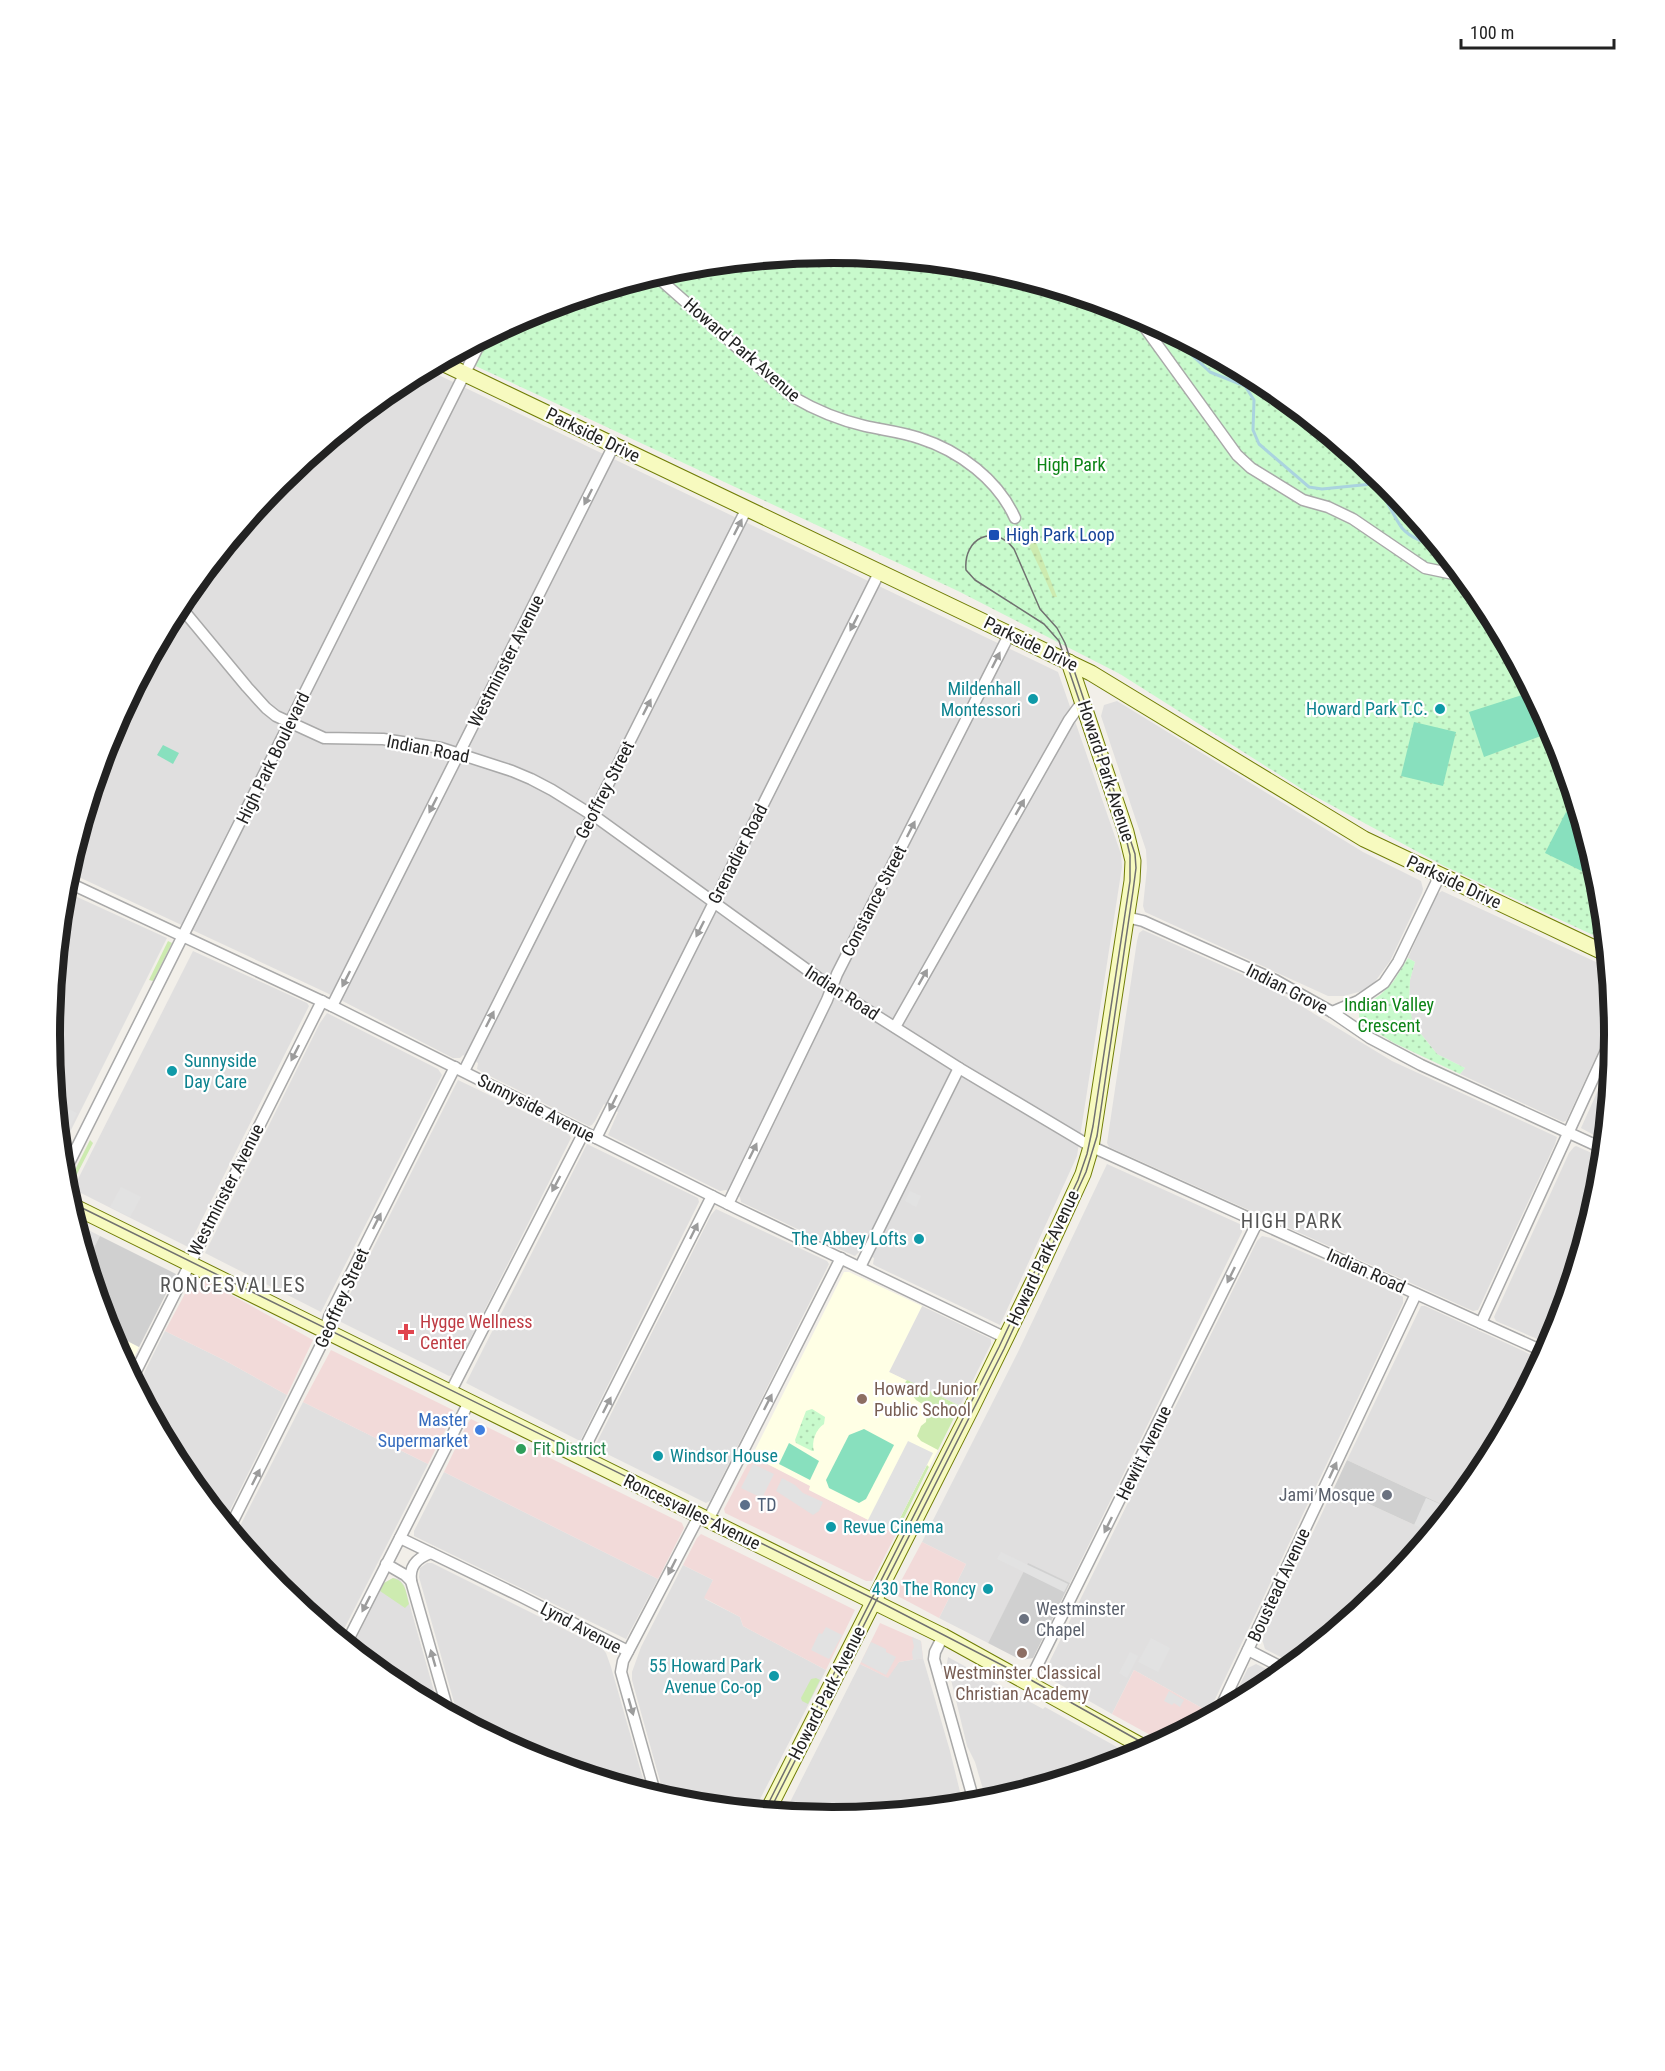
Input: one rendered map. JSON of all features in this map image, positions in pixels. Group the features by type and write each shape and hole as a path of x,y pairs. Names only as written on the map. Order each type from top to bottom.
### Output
{"street":[{"name":"Howard Park Avenue","path":"664,282 794,397 816,411 833,417 917,437 944,448 994,484 1009,504 1015,518"},
{"path":"1147,331 1237,455 1251,468 1303,500 1328,507 1353,519 1425,568 1451,574"},
{"name":"High Park Boulevard","path":"71,1160 476,350"},
{"name":"Parkside Drive","path":"447,365 1069,662 1120,689 1364,839 1600,950"},
{"name":"Westminster Avenue","path":"137,1370 189,1263 459,753 614,445"},
{"name":"Geoffrey Street","path":"233,1522 320,1347 324,1330 592,815 747,508"},
{"name":"Grenadier Road","path":"596,1138 880,571"},
{"name":"Indian Road","path":"186,613 220,656 266,708 276,716 324,738 401,741 459,753 531,779 592,815 831,987 959,1068 1092,1147 1538,1349"},
{"name":"Constance Street","path":"728,1204 827,1000 831,987 1010,633"},
{"name":"Howard Park Avenue","path":"770,1805 1006,1338 1083,1174 1092,1147 1132,881 1133,861 1131,846 1069,662"},
{"path":"895,1028 1069,720 1083,701"},
{"path":"1332,1012 1358,1001 1384,982 1398,962 1440,875"},
{"name":"Sunnyside Avenue","path":"75,886 327,1004 728,1204 1006,1338"},
{"name":"Indian Grove","path":"1126,917 1143,921 1265,975 1332,1012 1394,1052 1596,1146"},
{"path":"1481,1323 1604,1055"},
{"path":"860,1267 959,1068"},
{"path":"450,1393 584,1132"},
{"path":"580,1457 712,1196"},
{"name":"Roncesvalles Avenue","path":"80,1210 943,1636 1139,1744"},
{"name":"Hewitt Avenue","path":"1029,1683 1257,1223"},
{"path":"628,1651 741,1454 841,1258"},
{"name":"Boustead Avenue","path":"1223,1702 1416,1294"},
{"path":"349,1637 469,1402"},
{"name":"Lynd Avenue","path":"399,1538 628,1651 621,1672 653,1787"},
{"path":"431,1553 420,1558 411,1568 411,1581 447,1705"},
{"path":"386,1564 411,1581"},
{"path":"943,1636 934,1659 972,1795"},
{"path":"1248,1650 1279,1666"}],"shaded area":[{"path":"435,373 1058,672 1121,854 1122,867 1077,1156 1000,1325 876,1266 873,1264 874,1258 860,1251 855,1256 839,1249 741,1202 740,1197 726,1190 720,1191 608,1135 618,1112 604,1104 595,1121 589,1126 482,1072 477,1069 478,1063 463,1055 460,1058 453,1058 327,993 77,876 101,787 133,710 165,646 190,606 252,526 286,489 323,455 362,423"},
{"path":"1117,701 1363,852 1421,881 1422,893 1390,961 1374,983 1362,991 1344,996 1328,996 1145,912 1143,906 1147,868 1146,850 1101,716 1104,705"},
{"path":"1442,891 1601,964 1605,1037 1566,1121 1563,1122 1460,1074 1465,1068 1437,1054 1413,1024 1409,1003 1410,980 1415,962 1408,958 1436,895"},
{"path":"73,895 167,938 67,1138 60,1036 62,985"},
{"path":"1143,930 1270,987 1392,1061 1557,1137 1478,1310 1473,1311 1109,1147 1107,1143 1137,941 1139,933"},
{"path":"193,951 307,1003 309,1006 188,1247 76,1191 75,1185"},
{"path":"327,1013 438,1069 442,1075 321,1312 205,1253"},
{"path":"1603,1079 1598,1137 1581,1128"},
{"path":"458,1080 568,1133 571,1138 452,1375 449,1376 337,1320"},
{"path":"64,1107 77,1113 70,1127 66,1125"},
{"path":"587,1144 698,1198 699,1202 580,1441 466,1383"},
{"path":"1574,1147 1595,1154 1590,1186 1579,1235 1564,1284 1542,1341 1496,1321 1494,1317 1569,1153"},
{"path":"1107,1164 1242,1225 1242,1232 1070,1583 1028,1564 988,1643 939,1618 966,1564 922,1542 1018,1352"},
{"path":"121,1187 141,1197 130,1217 110,1207"},
{"path":"910,1191 921,1196 916,1207 905,1201"},
{"path":"716,1209 827,1261 829,1264 710,1501 706,1503 595,1446"},
{"path":"84,1228 100,1236 91,1253"},
{"path":"100,1236 176,1274 139,1347 122,1338 91,1253"},
{"path":"1262,1236 1271,1238 1400,1295 1403,1297 1403,1303 1210,1710 1207,1711 1134,1670 1112,1714 1045,1676 1045,1671 1257,1241"},
{"name":"Howard Junior Public School","path":"844,1272 849,1272 922,1306 889,1372 960,1406 896,1534 809,1490 810,1486 752,1456"},
{"path":"195,1275 313,1340 287,1395 165,1331"},
{"path":"922,1306 991,1339 991,1344 960,1406 889,1372"},
{"path":"1421,1306 1534,1356 1502,1422 1445,1506 1347,1460"},
{"path":"165,1331 287,1395 227,1515 190,1465 163,1422 141,1379"},
{"path":"122,1338 139,1347 133,1361"},
{"path":"331,1350 453,1410 454,1413 428,1464 303,1402"},
{"path":"303,1402 428,1464 343,1632 286,1582 239,1529"},
{"path":"471,1419 682,1523 684,1528 658,1579 444,1472"},
{"path":"908,1441 933,1453 893,1532 868,1520"},
{"path":"752,1456 811,1486 809,1490 896,1534 872,1581 866,1581 725,1513 724,1509"},
{"path":"1347,1460 1445,1506 1425,1530 1334,1488"},
{"path":"753,1464 774,1474 762,1498 741,1488"},
{"path":"444,1472 658,1579 626,1639 414,1536 414,1531"},
{"path":"782,1478 795,1485 803,1493 823,1502 819,1511 813,1515 776,1491"},
{"path":"1334,1488 1425,1530 1379,1582 1342,1616 1286,1660 1265,1649 1262,1639"},
{"path":"1426,1498 1445,1506 1425,1530 1414,1525"},
{"path":"701,1534 855,1610 826,1670 743,1626 740,1617 704,1598 713,1580 683,1565"},
{"path":"922,1542 966,1564 939,1618 894,1594"},
{"path":"1001,1552 1068,1584 1064,1592 997,1559"},
{"path":"427,1563 432,1563 602,1648 611,1667 645,1785 584,1767 537,1749 456,1710 419,1577 420,1568"},
{"name":"Westminster Chapel","path":"1028,1563 1070,1583 1033,1658 1021,1660 988,1643"},
{"path":"683,1565 713,1580 705,1599 740,1617 743,1626 826,1670 758,1804 662,1789 632,1680 632,1672 641,1647"},
{"path":"393,1578 399,1579 404,1585 436,1699 403,1678 355,1642 384,1583"},
{"path":"880,1623 921,1641 923,1658 899,1662 888,1678 860,1664"},
{"path":"826,1627 842,1635 829,1659 811,1650 819,1633 822,1634"},
{"path":"912,1637 921,1641 923,1658 913,1660"},
{"path":"1151,1638 1170,1648 1158,1672 1138,1662"},
{"path":"871,1642 896,1657 886,1675 861,1662"},
{"path":"1130,1652 1138,1656 1127,1678 1119,1673"},
{"path":"948,1657 1124,1751 1032,1782 984,1793 975,1762 967,1746 947,1663"},
{"path":"923,1658 961,1796 883,1806 832,1808 788,1806 860,1664 887,1677 899,1662"},
{"path":"1256,1664 1271,1671 1235,1695 1248,1668"},
{"path":"1134,1670 1207,1711 1154,1737 1112,1714"},
{"path":"1169,1691 1184,1700 1180,1707 1164,1701"}],"green space":[{"name":"High Park","path":"832,263 933,270 1032,289 1081,304 1174,343 1219,366 1262,393 1342,455 1379,489 1413,526 1475,606 1502,649 1525,694 1564,787 1579,836 1598,937 1444,866 1305,791 1120,674 958,591 460,359 537,322 633,289 732,270"},
{"path":"1026,529 1034,537 1057,597 1053,597 1023,532"},
{"path":"1525,694 1541,736 1484,757 1469,712"},
{"path":"1414,722 1456,732 1443,786 1401,776"},
{"path":"163,745 179,753 173,764 157,755"},
{"path":"1566,812 1573,815 1587,874 1545,853"},
{"path":"168,941 172,943 153,981 149,980"},
{"name":"Indian Valley Crescent","path":"1408,958 1415,962 1410,980 1409,1003 1413,1024 1437,1054 1465,1068 1460,1074 1394,1043 1359,1021 1358,1009 1380,995 1393,982"},
{"path":"90,1140 93,1143 75,1178 73,1174"},
{"path":"907,1380 960,1406 938,1450 921,1441 917,1436 921,1426 926,1422 927,1411 904,1384"},
{"path":"812,1409 825,1417 824,1424 815,1436 814,1451 796,1443 795,1440 806,1411"},
{"path":"864,1429 894,1445 866,1499 859,1503 829,1488 826,1480 849,1435"},
{"path":"789,1443 819,1461 810,1480 779,1464"},
{"path":"927,1465 929,1467 896,1534 893,1532"},
{"path":"393,1578 401,1582 405,1588 409,1604 405,1608 380,1591 384,1583"},
{"path":"811,1679 820,1680 808,1704 801,1698"}],"waterway":[{"path":"1185,348 1210,372 1245,386 1254,400 1253,430 1259,444 1309,487 1322,489 1372,484 1405,532 1427,543"}],"tram line":[{"path":"768,1805 999,1347 1078,1180 1093,1126 1130,881 1130,855 1059,641 1044,624 975,580 966,570 966,559 975,542 989,536 998,537 1014,549 1040,609 1057,628 1065,643 1135,854 1133,891 1097,1136 1086,1172 1004,1349 773,1805"},
{"path":"80,1207 872,1598 1031,1680 1142,1743"}],"place":[{"name":"High Park Loop","path":"994,535"},
{"name":"Mildenhall Montessori","path":"1033,699"},
{"name":"Howard Park T.C.","path":"1440,709"},
{"name":"Sunnyside Day Care","path":"172,1071"},
{"name":"The Abbey Lofts","path":"919,1239"},
{"name":"Hygge Wellness Center","path":"406,1332"},
{"name":"Howard Junior Public School","path":"862,1399"},
{"name":"Master Supermarket","path":"480,1430"},
{"name":"Fit District","path":"521,1449"},
{"name":"Windsor House","path":"658,1456"},
{"name":"Jami Mosque","path":"1387,1495"},
{"name":"TD","path":"745,1505"},
{"name":"Revue Cinema","path":"831,1527"},
{"name":"430 The Roncy","path":"988,1589"},
{"name":"Westminster Chapel","path":"1024,1619"},
{"name":"Westminster Classical Christian Academy","path":"1022,1653"},
{"name":"55 Howard Park Avenue Co-op","path":"774,1676"}],"district":[{"name":"HIGH PARK","path":"1292,1221"},
{"name":"RONCESVALLES","path":"233,1285"}]}
